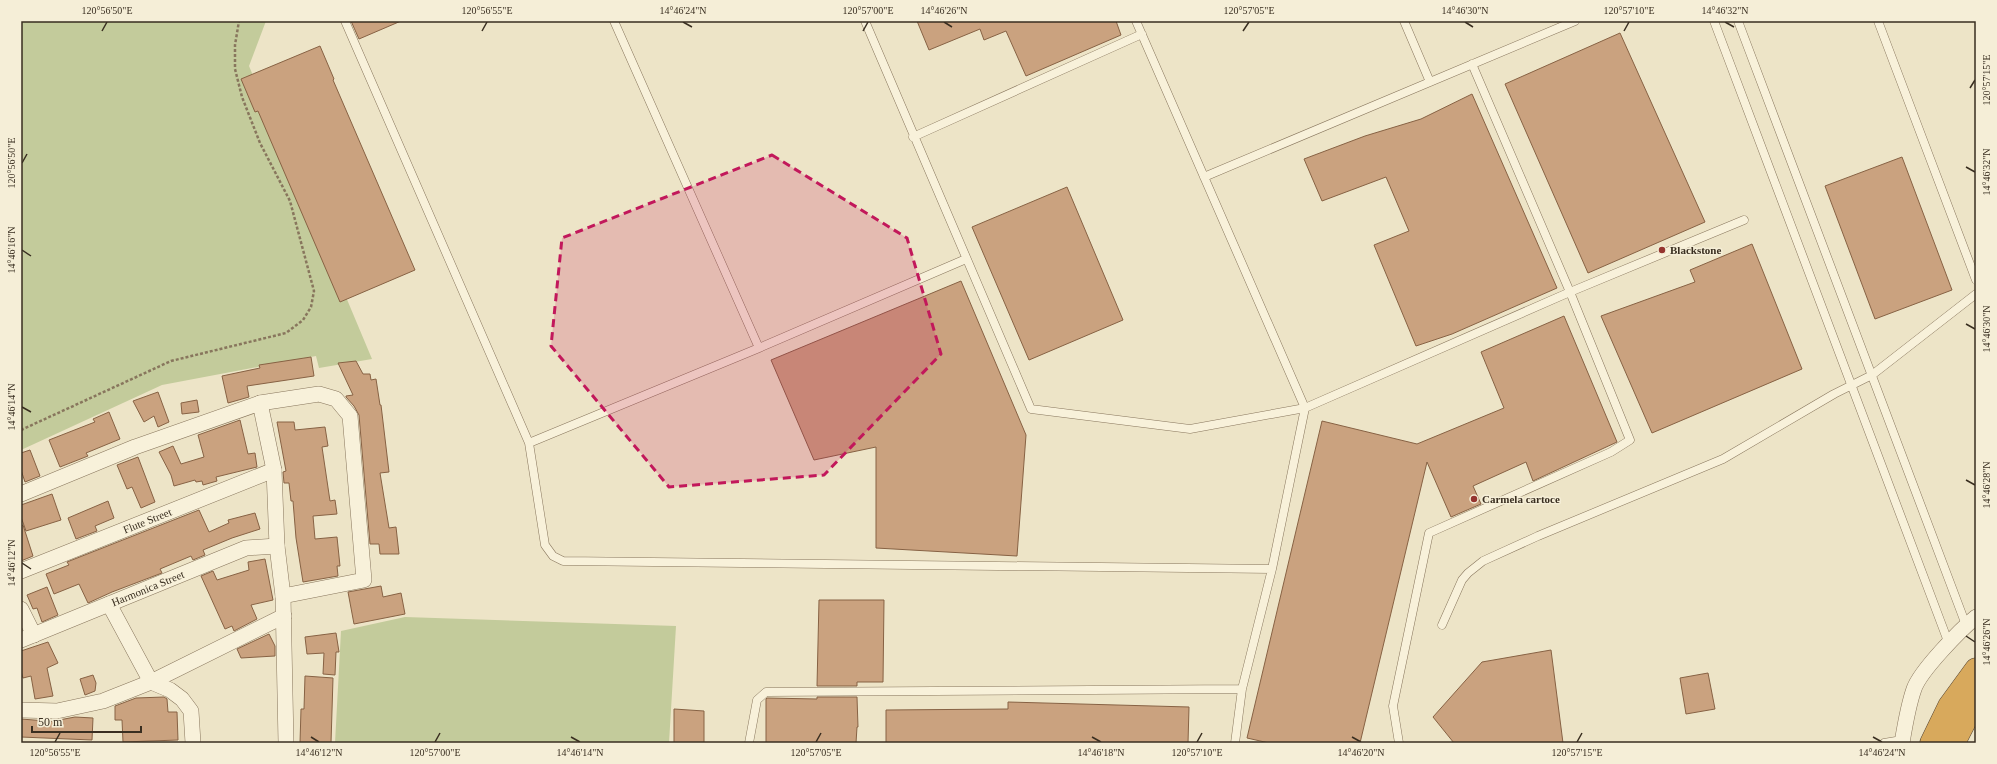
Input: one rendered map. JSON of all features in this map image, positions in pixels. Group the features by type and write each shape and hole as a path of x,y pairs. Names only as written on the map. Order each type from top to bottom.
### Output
{"highway":[{"path":"1931,743 1938,725 1949,706 1976,669"},
{"path":"1954,743 1976,700"}],"street":[{"path":"21,494 135,447 260,403 319,394 336,399 350,416 364,580 283,596"},
{"path":"260,403 274,470 277,546 284,616 286,743"},
{"name":"Flute Street","path":"21,571 274,470"},
{"name":"Harmonica Street","path":"28,638 246,548 277,546"},
{"path":"109,604 151,682 170,690 182,699 191,711 193,743"},
{"path":"21,609 28,638"},
{"path":"21,710 57,711 103,700 151,682 284,616"},
{"path":"1902,741 1914,687 1932,663 1971,621"}],"lane":[{"path":"345,21 529,443 545,545 552,556 563,561 1272,569"},
{"path":"614,21 759,348"},
{"path":"865,21 913,137 1031,409 1190,429 1305,408 1570,292 1744,220"},
{"path":"1136,21 1305,408 1272,569 1242,689 1234,743"},
{"path":"1404,21 1430,82"},
{"path":"1204,177 1575,21"},
{"path":"1714,21 1949,644"},
{"path":"1738,21 1872,375 1971,621"},
{"path":"1878,21 1976,280"},
{"path":"913,137 1142,34"},
{"path":"1399,743 1393,706 1429,533 1611,452 1630,440 1570,292 1472,64"},
{"path":"529,443 759,348 966,259"},
{"path":"1442,625 1462,580 1468,573 1483,562 1538,536 1723,459 1851,385 1872,375 1976,294"},
{"path":"749,743 757,700 766,692 1242,689"},
{"path":"1884,743 1902,741"}],"path":[{"path":"21,430 171,361 286,333 304,320 311,307 314,291 290,201 260,143 240,90 235,69 234,45 239,21"}],"highlighted area":[{"path":"772,155 907,238 941,354 824,475 669,487 551,346 562,238"}],"green space":[{"path":"21,21 266,21 249,66 372,359 319,368 316,356 162,385 21,450"},
{"path":"405,617 676,626 669,743 335,743 341,631"}],"building":[{"path":"351,21 401,21 359,39"},
{"path":"917,21 1116,21 1121,35 1026,76 1006,31 984,40 980,29 929,50"},
{"path":"1620,33 1705,222 1588,273 1505,84"},
{"path":"320,46 334,79 333,80 415,270 340,302 258,111 255,112 241,79"},
{"path":"1472,94 1557,288 1452,334 1416,346 1374,245 1409,231 1386,177 1322,201 1304,159 1365,136 1421,119"},
{"path":"1902,157 1952,290 1875,319 1825,186"},
{"path":"1067,187 1123,320 1029,360 972,227"},
{"path":"1752,244 1802,369 1652,433 1601,316 1695,282 1690,270"},
{"path":"961,281 1026,435 1017,556 876,548 876,447 814,460 771,360"},
{"path":"1564,316 1617,442 1533,481 1526,462 1473,486 1481,504 1451,517 1427,462 1360,743 1269,743 1247,738 1322,421 1417,444 1504,408 1481,352"},
{"path":"311,357 314,376 247,386 249,397 228,403 222,376 260,368 259,365"},
{"path":"356,361 363,374 370,374 371,380 376,379 381,405 389,472 380,473 389,528 396,527 399,554 380,554 379,544 370,544 359,415 354,406 346,397 353,395 338,363"},
{"path":"158,392 169,422 158,427 154,416 144,422 133,401"},
{"path":"197,400 199,412 182,414 181,403"},
{"path":"109,412 120,439 86,453 88,456 60,467 49,440 95,422 93,419"},
{"path":"240,420 248,454 255,453 257,467 216,477 217,481 203,485 202,481 196,482 195,480 174,486 171,475 159,452 173,446 181,464 204,457 198,435"},
{"path":"277,422 294,422 295,430 325,427 328,446 322,447 330,501 335,500 337,514 313,516 315,539 337,537 340,566 337,566 338,576 303,582 296,538 293,501 291,501 289,483 284,483 283,472 286,471"},
{"path":"30,450 40,476 25,482 21,470 21,453"},
{"path":"138,457 155,502 141,508 132,487 127,489 117,465"},
{"path":"52,494 61,520 26,531 21,517 21,505"},
{"path":"108,501 114,518 95,526 97,531 76,539 68,518"},
{"path":"199,510 209,532 229,523 228,520 255,513 260,529 232,538 203,550 205,555 193,560 191,556 160,569 162,573 88,603 79,584 54,594 46,574 69,565 67,562"},
{"path":"23,525 33,556 21,561 21,526"},
{"path":"265,559 273,600 251,605 257,619 234,631 232,626 225,629 201,576 213,571 217,580 249,570 248,562"},
{"path":"381,586 383,597 401,593 405,614 354,624 348,592"},
{"path":"47,587 58,615 42,622 37,608 33,609 27,595"},
{"path":"819,600 884,600 883,682 857,682 857,686 817,686"},
{"path":"336,633 339,652 336,652 335,675 323,674 324,653 307,654 305,637"},
{"path":"269,634 275,646 275,656 241,658 237,649"},
{"path":"48,642 58,663 47,668 53,696 35,699 31,676 23,678 21,671 21,651"},
{"path":"1551,650 1563,743 1454,743 1433,717 1482,662"},
{"path":"1708,673 1715,709 1686,714 1680,678"},
{"path":"93,675 96,683 95,691 85,695 80,679"},
{"path":"305,676 333,678 331,743 300,743 301,709 304,709"},
{"path":"164,697 167,699 168,712 177,712 178,740 123,742 122,720 115,720 115,706 136,698"},
{"path":"817,697 857,697 858,727 856,743 766,743 767,698 817,699"},
{"path":"1008,702 1189,707 1188,743 886,743 886,710 1008,709"},
{"path":"674,709 704,711 704,743 674,743"},
{"path":"75,717 93,718 92,740 21,737 21,719 59,722 59,720"}],"place":[{"name":"Blackstone","path":"1662,250"},
{"name":"Carmela cartoce","path":"1474,499"}]}
